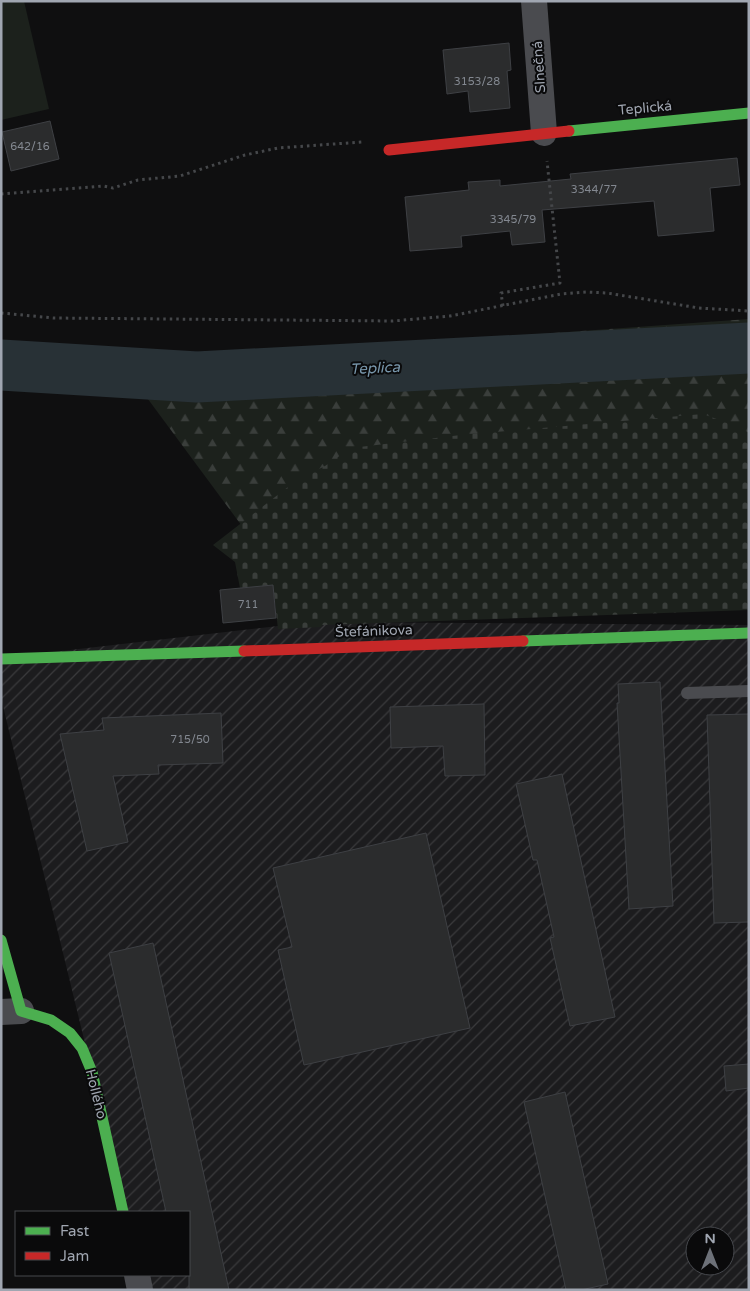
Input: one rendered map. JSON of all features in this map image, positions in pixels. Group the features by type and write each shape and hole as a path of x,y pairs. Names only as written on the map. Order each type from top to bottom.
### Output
{"street":[{"name":"Slnečná","path":"534,1 544,133"},
{"name":"Teplická","path":"389,150 749,113"},
{"name":"Štefánikova","path":"1,658 749,633"},
{"name":"Hollého","path":"1,940 11,1012 51,1020 70,1033 82,1048 92,1072 123,1211"},
{"path":"137,1276 140,1290"}],"lane":[{"path":"687,694 749,691"}],"path":[{"path":"503,306 501,294 560,283 544,133"},
{"path":"1,194 103,186 113,188 138,180 180,176 245,155 278,148 374,141 389,150"},
{"path":"1,313 64,318 393,320 450,316 561,294 586,292 607,293 699,308 749,311"}],"shaded area":[{"path":"313,622 749,625 749,1290 145,1290 141,1276 190,1276 190,1211 126,1211 1,698 1,658"}],"green space":[{"path":"1,1 24,1 49,109 1,120"},
{"path":"749,319 749,609 313,622 122,364"},
{"path":"703,414 741,428 749,433 749,610 322,625 321,627 278,629 273,585 240,588 235,562 213,545 297,480 325,466 351,448 461,435"}],"building":[{"path":"509,43 511,70 507,71 510,108 470,112 468,91 447,94 443,50"},
{"path":"50,121 59,159 11,171 2,132"},
{"path":"737,158 740,185 710,188 714,231 658,236 654,201 542,210 545,242 512,245 510,231 461,236 462,247 410,251 405,197 469,190 468,182 500,180 500,186 571,179 570,174"},
{"path":"273,585 276,618 223,623 220,590"},
{"path":"660,682 673,906 629,909 617,703 619,703 618,684"},
{"path":"484,704 485,775 445,776 443,746 391,748 390,707"},
{"path":"221,713 223,763 158,765 159,774 113,776 128,842 87,851 60,734 104,730 102,718"},
{"path":"749,714 749,922 714,923 707,715"},
{"path":"562,774 615,1017 570,1026 550,938 554,937 537,860 533,860 516,784"},
{"path":"426,833 470,1028 304,1065 278,950 292,947 273,868"},
{"path":"153,943 229,1290 189,1290 190,1211 166,1211 109,953"},
{"path":"749,1064 749,1088 726,1091 724,1066"},
{"path":"565,1092 608,1284 581,1290 566,1290 524,1102"}],"waterway":[{"name":"Teplica","path":"1,365 197,377 749,348"}],"traffic: fast":[{"path":"569,131 749,113"},
{"path":"523,641 749,633"},
{"path":"1,659 244,651"},
{"path":"1,940 21,1011 51,1020 70,1033 82,1048 92,1072 123,1211"}],"traffic: jam":[{"path":"389,150 569,131"},
{"path":"244,651 523,641"}]}
